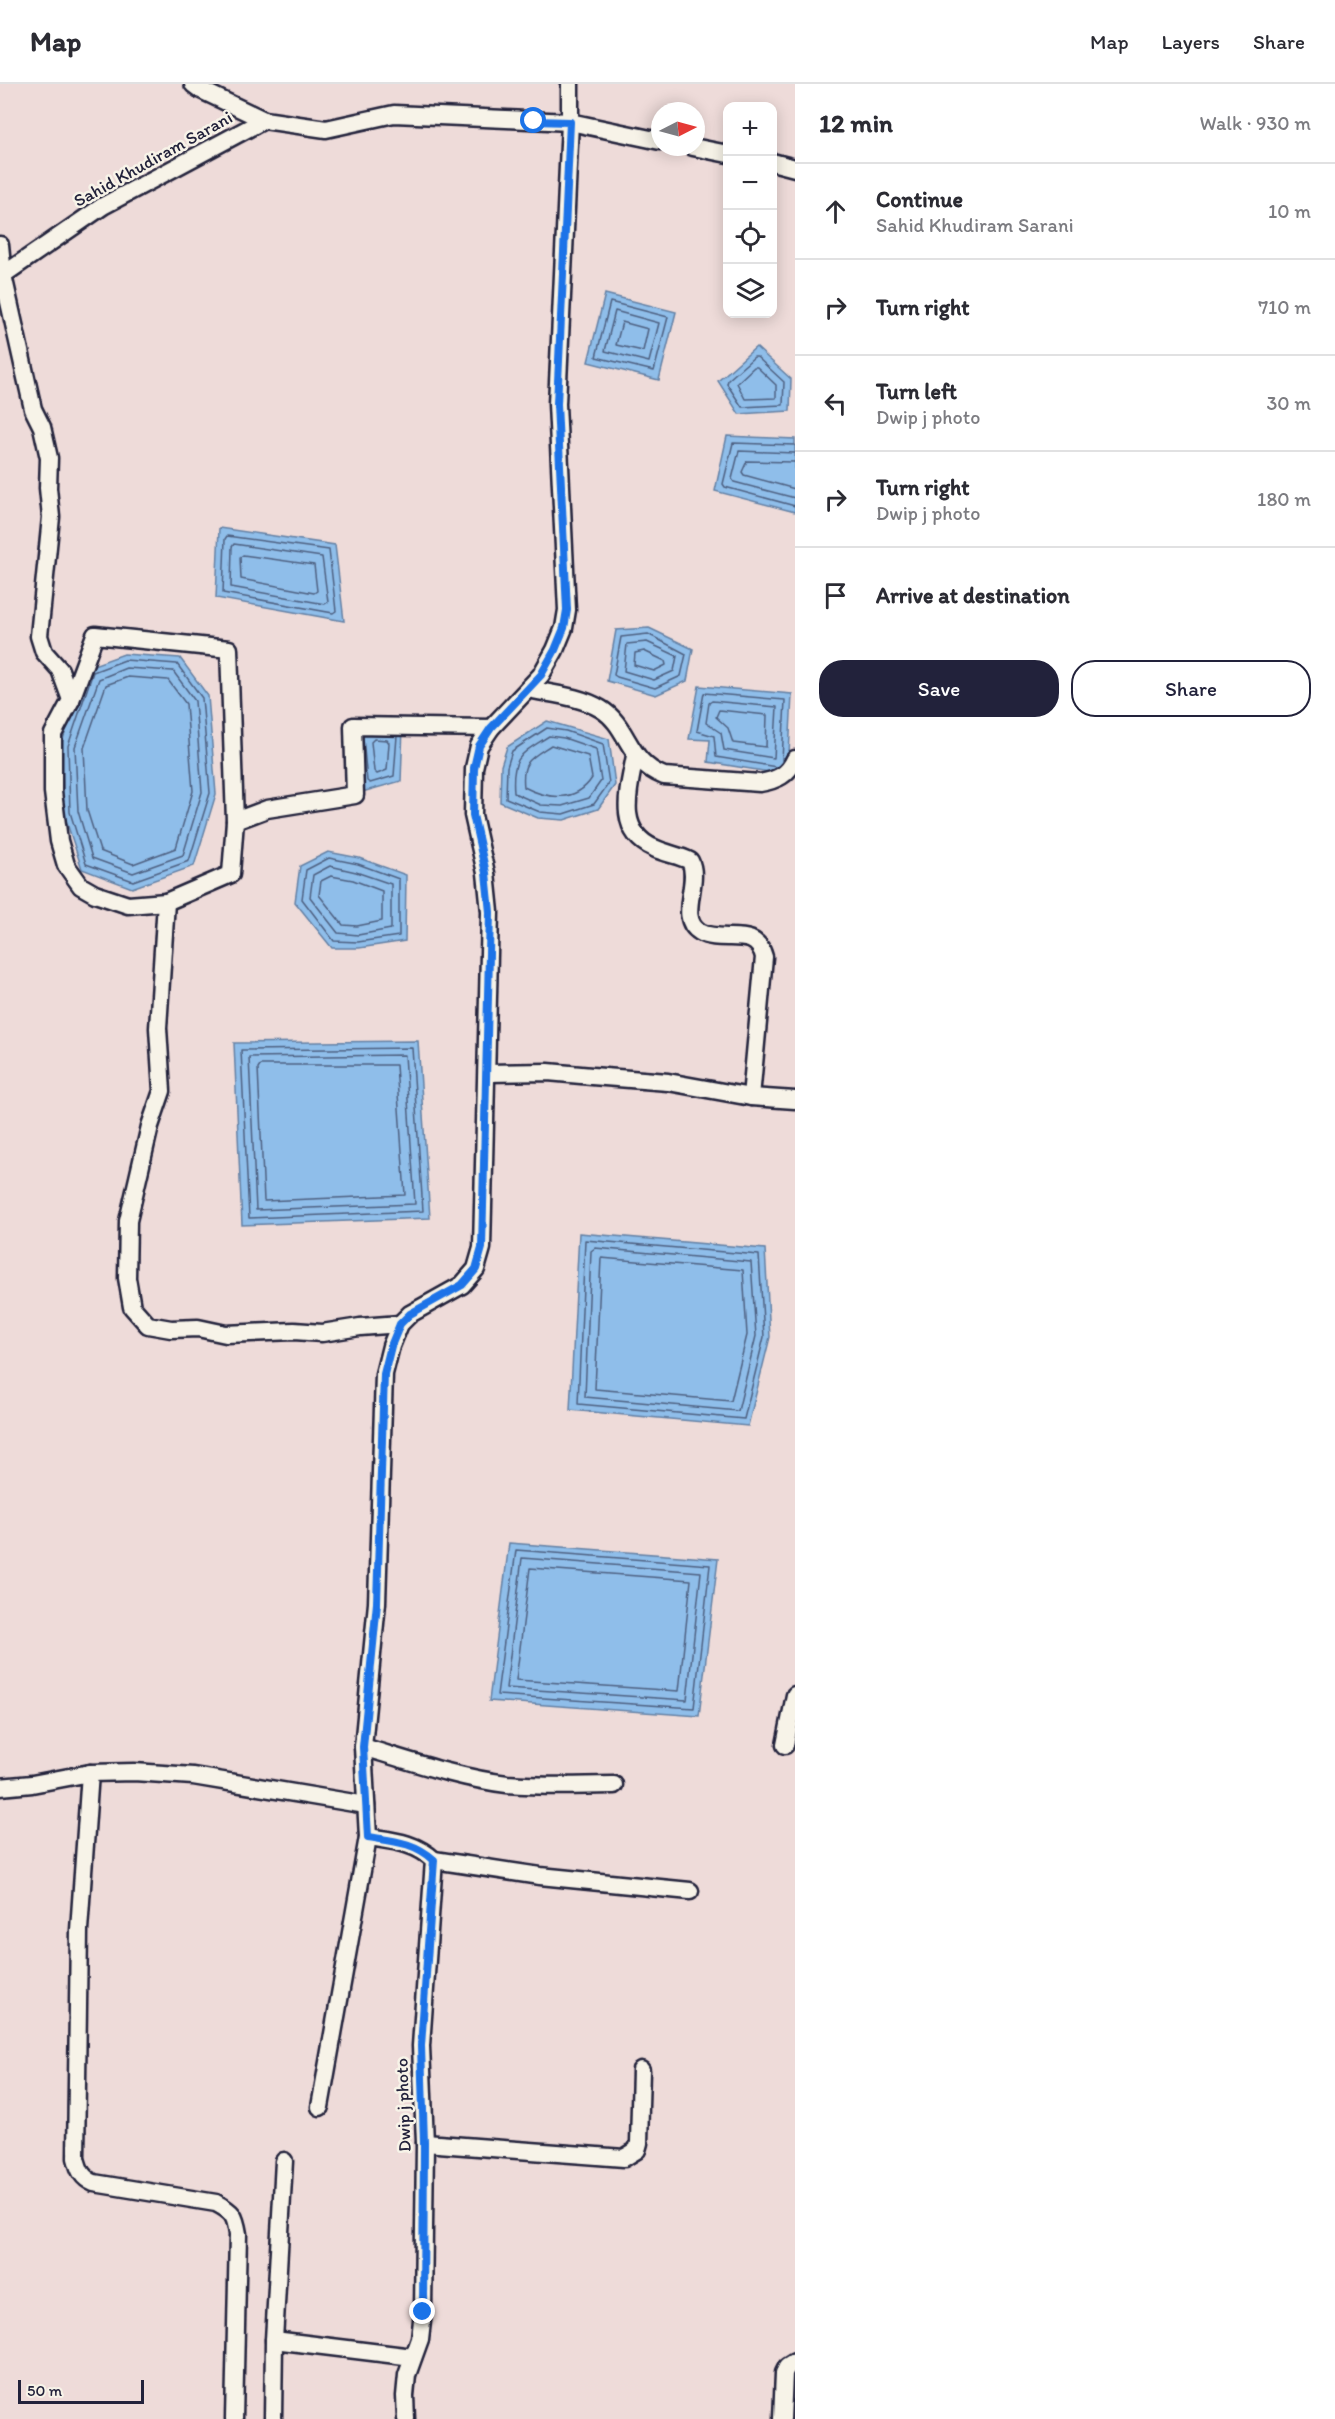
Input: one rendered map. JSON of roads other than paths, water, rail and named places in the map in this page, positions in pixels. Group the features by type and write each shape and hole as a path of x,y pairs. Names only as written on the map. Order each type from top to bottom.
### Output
{"street":[{"path":"193,84 264,120 326,129 394,114 570,122 651,139"},
{"path":"320,2108 368,1837 363,1747 377,1603 384,1374 391,1346 400,1324 410,1314 462,1285 476,1269 482,1248 490,912 486,873 473,815 474,768 479,746 491,728 541,675 564,628 567,610 557,404 570,84"},
{"name":"Sahid Khudiram Sarani","path":"2,276 103,206 264,120"},
{"path":"705,149 723,153"},
{"path":"777,163 795,168"},
{"path":"0,245 2,276 33,410 42,427 49,458 48,488 51,518 39,636 44,652 60,670 70,700"},
{"path":"94,635 229,649 235,821 231,874 166,902 128,905 95,894 81,886 66,865 59,841 53,792 53,734 70,700 94,635"},
{"path":"528,689 585,702 602,709 621,731 635,756 651,771 664,776 760,783 775,781 783,776 791,768 795,759"},
{"path":"235,821 267,809 355,795 353,726 491,728"},
{"path":"635,756 626,804 629,823 638,838 654,848 690,861 694,873 690,916 693,925 701,932 750,939 758,942 762,948 764,957 751,1097"},
{"path":"166,902 158,1028 162,1091 150,1126 128,1221 127,1278 132,1307 148,1325 171,1329 198,1328 226,1334 294,1331 322,1333 360,1326 400,1324"},
{"path":"486,1073 548,1072 668,1082 751,1097 795,1100"},
{"path":"785,1745 795,1695"},
{"path":"363,1747 450,1773 505,1784 554,1787 614,1785"},
{"path":"0,1787 32,1784 90,1773 134,1772 193,1776 366,1805"},
{"path":"90,1773 79,1930 76,2158 80,2171 86,2179 94,2183 216,2203 230,2210 238,2234 234,2419"},
{"path":"368,1837 413,1845 434,1860 540,1876 690,1891"},
{"name":"Dwip j photo","path":"406,2419 407,2375 420,2339 423,2312 424,2143 421,2046 434,1860"},
{"path":"424,2143 616,2158 631,2156 637,2150 639,2143 641,2070"},
{"path":"273,2419 274,2340 284,2161"},
{"path":"274,2340 413,2357"},
{"path":"782,2419 784,2373 787,2367 795,2362"}],"water":[{"path":"605,294 676,312 659,380 588,362"},
{"path":"756,347 791,379 790,411 739,414 718,381"},
{"path":"727,436 795,439 795,512 715,491"},
{"path":"219,528 335,545 344,621 216,598"},
{"path":"649,628 693,649 687,681 656,695 607,681 616,630"},
{"path":"124,654 180,658 208,696 216,794 194,866 132,888 82,869 64,814 61,745 88,667"},
{"path":"699,686 792,694 788,775 708,762 710,740 689,739"},
{"path":"547,721 609,739 615,785 598,809 564,820 538,818 500,802 501,766 507,747"},
{"path":"356,725 403,727 401,781 362,792"},
{"path":"328,852 359,858 406,875 405,941 359,948 332,948 295,902 300,866"},
{"path":"418,1041 430,1218 242,1225 234,1043"},
{"path":"579,1233 765,1249 770,1337 748,1426 570,1410"},
{"path":"509,1543 718,1559 699,1716 489,1701"}]}
